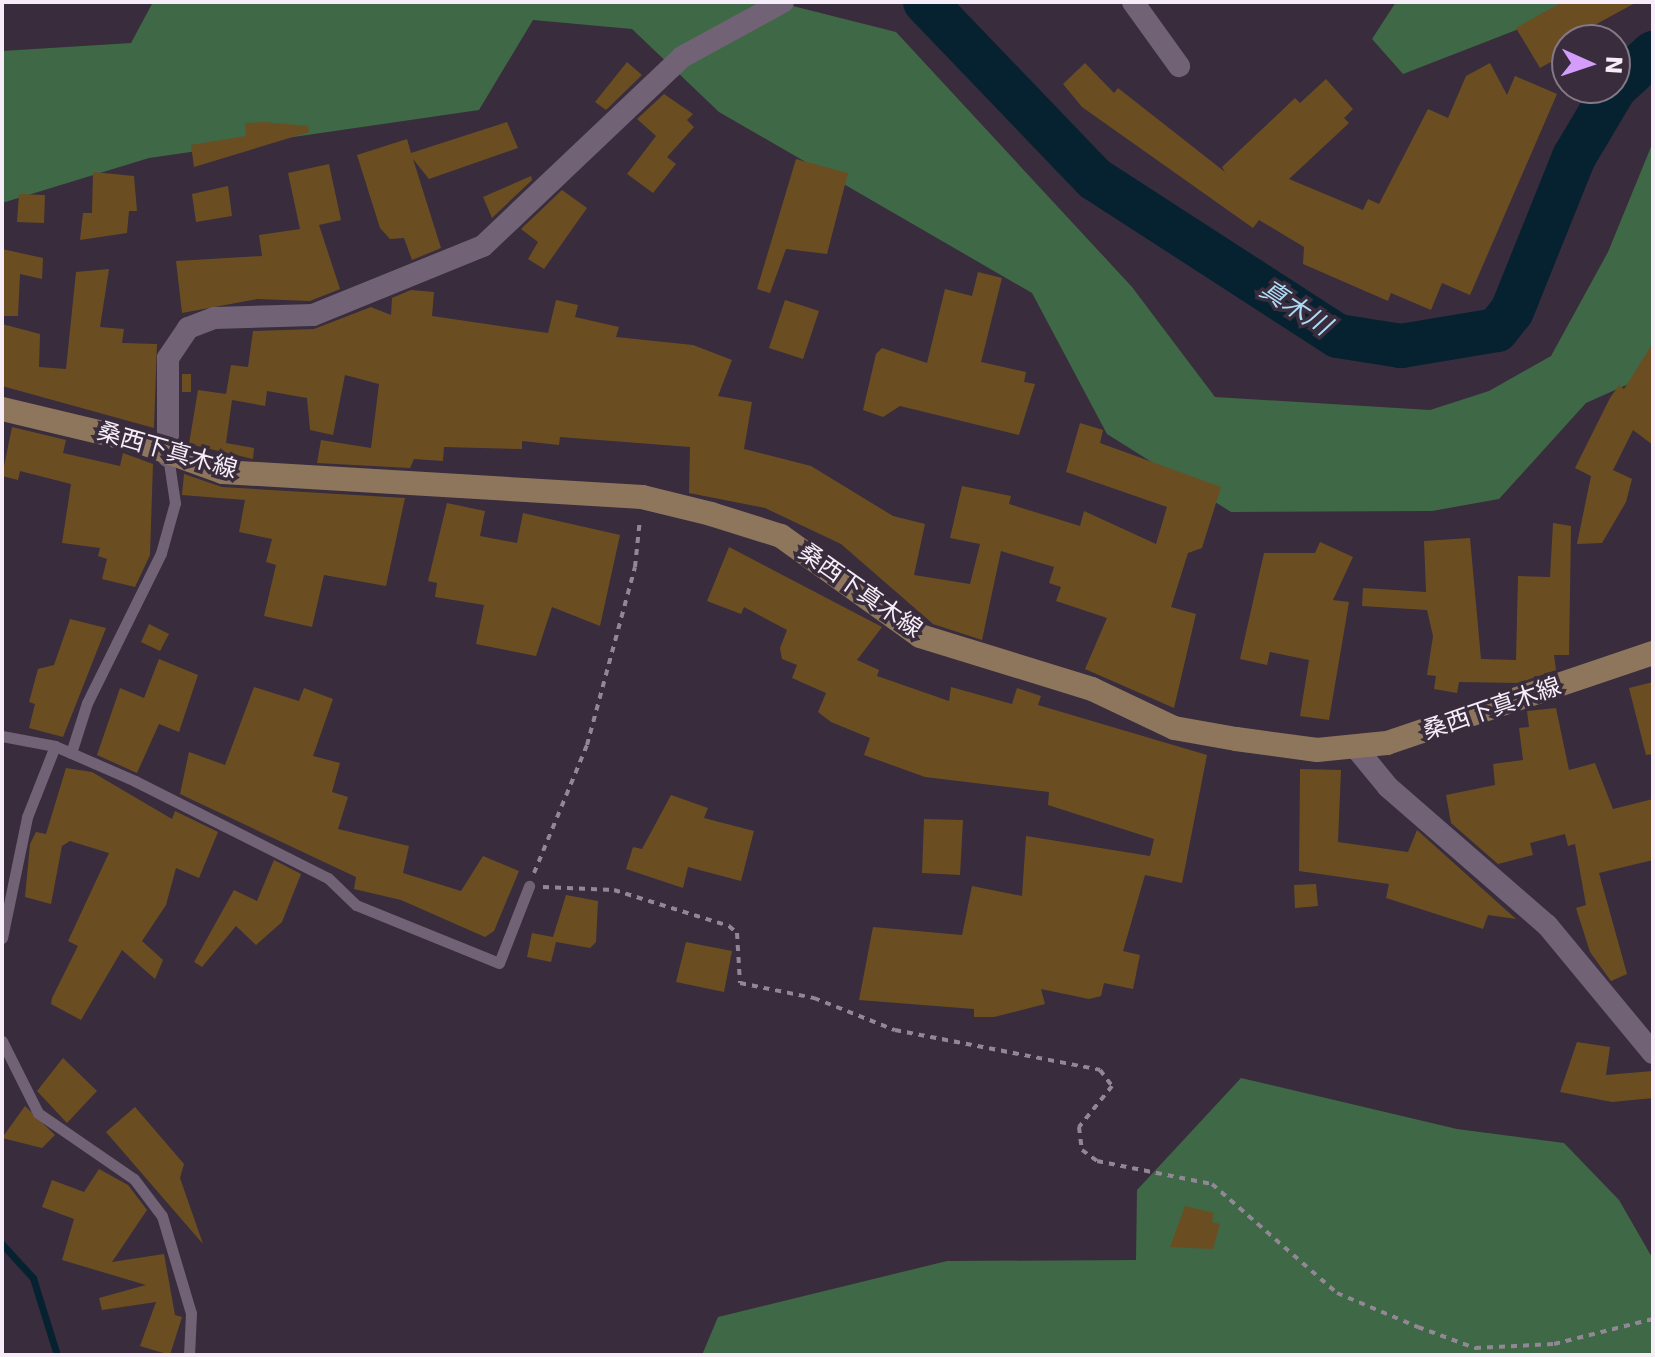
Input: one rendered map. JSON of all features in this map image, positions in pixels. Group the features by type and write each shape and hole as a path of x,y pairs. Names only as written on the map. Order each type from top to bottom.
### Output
{"main road":[{"name":"桑西下真木線","path":"2,409 140,442 168,456 223,472 642,497 781,536 920,636 1092,689 1174,728 1317,750 1356,748 1436,731 1653,653"}],"street":[{"path":"168,456 168,358 188,328 214,318 313,315 483,246 682,57 783,2"},
{"path":"1133,2 1179,66"},
{"path":"1356,748 1388,787 1547,925 1653,1053"}],"lane":[{"path":"71,753 87,703 161,553 175,503 168,456"},
{"path":"2,736 55,746 71,753 328,878 356,905 499,963 529,886"},
{"path":"2,938 27,817 55,746"},
{"path":"2,1041 38,1113 134,1179 162,1216 191,1313 189,1355"}],"path":[{"path":"642,497 635,567 587,745 529,886 614,890 729,926 737,933 740,983 814,998 895,1030 1100,1070 1112,1086 1079,1127 1082,1150 1097,1161 1212,1184 1337,1293 1418,1327 1475,1348 1554,1344 1653,1319"}],"green space":[{"path":"153,2 777,2 896,32 1132,287 1215,397 1430,410 1489,391 1551,356 1608,252 1653,142 1653,373 1586,403 1499,499 1432,511 1231,512 1107,434 1032,293 719,112 632,29 533,20 479,110 149,158 2,203 2,51 131,43"},
{"path":"1396,2 1588,2 1403,74 1372,39"},
{"path":"1241,1078 1457,1129 1564,1143 1619,1200 1653,1259 1653,1355 702,1355 718,1317 947,1261 1136,1260 1137,1190"}],"building":[{"path":"1562,2 1637,2 1596,24 1551,24 1551,62 1540,68 1516,28"},
{"path":"627,62 642,75 606,110 595,102"},
{"path":"1085,63 1114,93 1118,88 1225,172 1222,167 1295,98 1300,103 1326,79 1353,109 1344,118 1349,123 1289,179 1363,210 1368,199 1379,204 1428,109 1448,118 1466,76 1490,63 1507,95 1515,76 1551,91 1553,104 1470,295 1442,283 1431,310 1391,293 1388,301 1303,264 1304,247 1259,220 1253,228 1082,107 1063,84"},
{"path":"664,94 693,114 687,120 694,127 667,157 676,164 653,193 627,174 656,136 637,119"},
{"path":"507,122 518,148 429,179 413,159 441,248 412,260 404,238 390,239 380,228 357,155 407,139 411,153"},
{"path":"245,123 308,126 309,132 194,167 191,145 246,136"},
{"path":"796,159 848,173 827,254 786,249 770,293 757,289"},
{"path":"329,164 341,220 319,225 340,289 310,301 257,299 182,313 176,261 262,256 259,235 300,229 288,173"},
{"path":"93,172 134,176 137,211 129,211 127,233 80,240 83,213 92,213"},
{"path":"531,176 532,180 492,218 483,197"},
{"path":"228,186 232,216 196,222 192,194"},
{"path":"562,190 587,208 544,269 528,259 538,242 521,229"},
{"path":"19,194 45,195 44,223 17,222"},
{"path":"2,249 43,258 42,279 20,274 18,316 2,316"},
{"path":"109,269 100,327 124,329 122,343 157,344 154,428 2,386 2,324 40,334 39,367 66,369 76,272"},
{"path":"978,272 1002,278 981,362 1026,372 1024,382 1035,384 1019,435 900,406 883,417 863,410 876,354 882,348 927,363 945,289 972,296"},
{"path":"411,290 434,292 432,316 548,333 556,300 578,305 575,317 619,327 616,337 693,345 732,360 718,396 752,402 744,449 811,466 893,516 925,524 914,575 970,584 980,544 950,538 962,486 1011,496 1009,504 1080,526 1084,511 1156,544 1167,507 1066,472 1080,423 1103,430 1100,443 1221,487 1202,548 1188,553 1171,607 1196,614 1174,708 1085,669 1107,618 1056,601 1061,587 1049,583 1054,567 1001,551 982,640 933,624 841,544 765,508 689,493 690,447 560,437 559,445 522,441 522,449 444,447 443,461 414,459 410,468 317,463 321,440 371,448 379,384 345,375 333,435 310,430 307,398 267,391 265,406 232,400 226,443 254,448 253,459 189,444 198,390 226,394 231,365 248,367 253,331 314,329 371,307 391,315 392,298"},
{"path":"785,300 819,311 803,359 769,348"},
{"path":"1653,343 1653,445 1633,430 1613,470 1632,479 1626,502 1602,543 1577,544 1591,476 1575,468 1610,398 1619,385 1624,389"},
{"path":"182,374 191,374 191,392 182,392"},
{"path":"12,427 66,440 63,453 120,466 123,453 153,464 150,555 135,587 102,579 107,559 98,556 100,548 62,543 71,484 20,471 18,480 2,476"},
{"path":"184,474 222,487 405,498 386,586 324,575 312,627 264,616 276,565 266,562 272,539 239,532 245,500 182,495"},
{"path":"447,503 485,511 480,536 517,543 523,513 620,535 600,626 552,607 536,656 476,644 484,605 435,597 437,583 428,581"},
{"path":"1553,523 1571,526 1569,655 1554,655 1556,670 1518,683 1459,682 1457,693 1434,689 1436,676 1427,675 1433,636 1427,610 1362,606 1363,588 1426,592 1424,541 1470,538 1481,659 1516,660 1518,576 1550,577"},
{"path":"1320,542 1353,557 1333,600 1349,602 1329,720 1300,716 1309,660 1270,652 1267,665 1240,659 1264,553 1315,553"},
{"path":"729,547 882,627 857,660 879,670 877,676 949,701 951,687 1012,704 1017,688 1041,696 1038,705 1207,755 1182,883 1145,875 1123,951 1140,955 1133,989 1104,983 1101,996 1089,999 1041,989 1045,1004 994,1017 974,1017 974,1009 859,1000 873,927 962,935 972,886 1022,896 1026,836 1150,856 1154,839 1048,805 1049,792 925,777 864,755 870,738 831,722 818,712 826,693 792,678 797,665 782,659 780,648 787,630 744,607 741,614 707,601"},
{"path":"70,619 106,628 63,737 29,728 35,704 29,702 38,669 54,665"},
{"path":"149,624 169,634 160,651 141,642"},
{"path":"159,659 198,675 179,732 159,724 137,773 97,755 120,688 144,698"},
{"path":"1653,682 1653,754 1646,755 1629,688"},
{"path":"254,687 299,701 304,688 333,699 313,756 340,763 332,792 348,797 338,829 409,846 403,873 461,891 483,856 519,871 494,931 485,937 401,900 354,889 356,877 180,794 189,752 225,765"},
{"path":"1556,708 1569,770 1595,763 1613,809 1653,799 1653,860 1599,873 1627,974 1611,981 1590,952 1576,908 1586,905 1575,844 1568,846 1565,834 1530,843 1533,855 1498,864 1451,823 1446,795 1495,785 1493,764 1523,760 1519,728 1529,727 1527,711"},
{"path":"66,768 92,772 172,819 175,811 218,832 199,878 176,868 166,905 142,941 163,960 155,979 122,950 81,1020 51,1004 52,998 78,946 68,941 109,853 70,841 62,846 51,904 25,897 30,844 36,832 46,834"},
{"path":"1300,769 1341,770 1338,842 1408,852 1417,830 1516,919 1488,915 1483,929 1386,898 1389,884 1299,871"},
{"path":"671,795 708,808 704,818 754,831 741,881 688,867 683,888 626,869 633,847 642,849"},
{"path":"924,819 963,820 960,875 922,873"},
{"path":"274,860 301,874 282,922 256,945 236,926 202,967 194,962 234,890 257,901"},
{"path":"1316,884 1318,906 1295,908 1294,885"},
{"path":"566,895 598,901 596,942 590,948 556,942 551,962 527,957 532,933 553,937"},
{"path":"686,942 732,951 724,992 676,982"},
{"path":"1577,1042 1610,1047 1606,1075 1653,1071 1653,1098 1612,1102 1560,1092"},
{"path":"63,1058 97,1091 67,1123 37,1091"},
{"path":"25,1106 55,1135 42,1148 2,1138"},
{"path":"135,1107 184,1164 180,1178 203,1244 106,1132"},
{"path":"99,1169 128,1185 147,1210 112,1262 164,1254 175,1315 182,1317 170,1355 140,1346 156,1302 102,1310 99,1298 146,1285 62,1260 74,1219 42,1207 52,1180 84,1192"},
{"path":"1185,1206 1214,1213 1212,1222 1220,1224 1213,1249 1170,1247"}],"waterway":[{"name":"真木川","path":"925,2 1095,179 1338,336 1401,346 1497,330 1512,311 1574,157 1605,104"},
{"name":"真木川","path":"1631,73 1653,53"},
{"path":"2,1244 33,1278 57,1355"}]}
